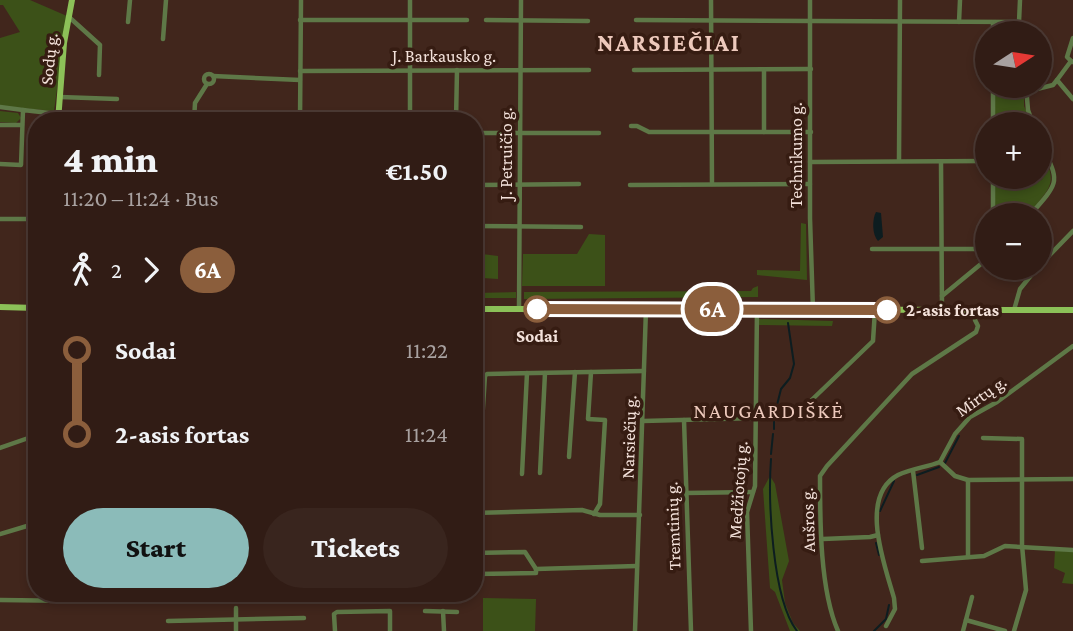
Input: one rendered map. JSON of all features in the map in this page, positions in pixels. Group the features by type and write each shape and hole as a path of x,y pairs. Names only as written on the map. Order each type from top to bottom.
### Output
{"main road":[{"name":"Sodų g.","path":"58,112 72,0"},
{"path":"0,307 28,308"},
{"path":"483,309 1073,310"}],"street":[{"path":"128,22 130,0"},
{"path":"163,39 166,0"},
{"path":"300,0 300,112"},
{"path":"410,112 411,0"},
{"name":"J. Petruičio g.","path":"519,309 521,0"},
{"path":"711,0 712,184"},
{"name":"Technikumo g.","path":"810,0 813,310"},
{"path":"899,160 900,0"},
{"path":"959,22 960,0"},
{"path":"1020,0 1022,21"},
{"path":"68,17 100,45 99,75"},
{"path":"300,20 467,20"},
{"path":"486,20 588,21"},
{"path":"636,20 975,22"},
{"path":"1052,85 1072,62 1067,57 1073,38"},
{"path":"634,70 811,69"},
{"path":"456,112 457,70"},
{"name":"J. Barkausko g.","path":"300,71 589,70"},
{"path":"764,70 764,132"},
{"path":"194,112 195,103 211,81 300,80"},
{"path":"1057,80 1073,99"},
{"path":"59,96 117,99"},
{"path":"0,107 33,112"},
{"path":"0,164 21,165 23,110"},
{"path":"0,125 22,125"},
{"path":"631,125 649,132 811,132"},
{"path":"483,134 599,133"},
{"path":"810,162 975,162"},
{"path":"941,163 942,309"},
{"path":"1041,203 1051,192 1055,182 1052,168"},
{"path":"483,185 579,184"},
{"path":"629,185 810,184"},
{"path":"0,219 28,219"},
{"path":"483,226 580,228"},
{"path":"1052,252 1073,230"},
{"path":"872,249 975,249"},
{"path":"942,296 975,269"},
{"path":"1014,310 1020,289 1027,280"},
{"name":"Narsiečių g.","path":"635,631 646,309"},
{"name":"Medžiotojų g.","path":"751,631 747,512 753,492 757,309"},
{"name":"Aušros g.","path":"838,631 833,620 824,571 820,476 912,374 976,332 978,327 975,309"},
{"path":"780,418 795,416 873,341 875,310"},
{"name":"Mirtų g.","path":"940,462 955,434 970,417 997,402 1073,346"},
{"path":"483,407 485,376 495,373 644,371"},
{"path":"569,457 575,372"},
{"path":"591,372 587,419 605,420 600,504 594,514"},
{"path":"522,474 527,373"},
{"path":"540,473 545,373"},
{"path":"643,421 756,418"},
{"name":"Tremtinių g.","path":"684,420 691,631"},
{"path":"0,448 28,438"},
{"path":"983,438 1022,439 1022,545 1026,590 1014,631"},
{"path":"886,626 895,609 878,535 876,511 885,488 896,476 940,462 955,476 968,480 1073,479"},
{"path":"913,471 922,548"},
{"path":"968,480 968,557"},
{"path":"686,493 753,492"},
{"path":"483,513 582,510 594,514 640,515"},
{"path":"0,534 28,526"},
{"path":"823,539 878,535"},
{"path":"922,561 984,556 1005,546 1073,550"},
{"path":"483,553 525,552 536,569"},
{"path":"536,569 637,566"},
{"path":"483,574 536,573 536,569"},
{"path":"962,631 972,597"},
{"path":"0,600 28,600"},
{"path":"236,608 236,631"},
{"path":"335,631 334,614 337,612 390,611 390,631"},
{"path":"425,611 457,612"},
{"path":"443,611 444,631"},
{"path":"167,621 304,618"},
{"path":"966,620 1005,631"}],"green space":[{"path":"0,0 30,0 67,16 54,111 0,106 0,38 20,32 3,5 0,5"},
{"path":"995,98 1024,98 1027,112 994,112"},
{"path":"0,111 18,113 21,118 16,123 0,122"},
{"path":"994,189 1047,189 1038,203 994,203"},
{"path":"801,223 806,224 807,280 757,275 757,270 800,271"},
{"path":"589,234 605,235 605,286 522,286 523,254 577,254"},
{"path":"483,254 498,256 498,279 483,278"},
{"path":"758,286 758,297 524,299 524,292 751,291"},
{"path":"516,292 516,298 483,298 483,293"},
{"path":"759,319 833,321 832,326 759,325"},
{"path":"770,476 775,484 789,561 782,580 785,603 793,623 800,631 790,631 775,592 770,588 763,489"},
{"path":"1055,550 1073,552 1073,584 1062,583 1065,573 1054,568"},
{"path":"483,598 536,599 535,631 483,631"}],"shaded area":[{"path":"876,212 881,213 883,237 878,241 873,227"}],"waterway":[{"path":"774,417 781,389 790,378 794,364 788,323"},
{"path":"774,419 774,429"},
{"path":"771,454 773,434"},
{"path":"945,463 959,436"},
{"path":"771,459 771,523 777,573 782,596 797,631"},
{"path":"917,475 939,467"},
{"path":"880,511 894,481"},
{"path":"876,543 879,555"},
{"path":"874,631 886,619 889,605"}],"bus line":[{"name":"6A","path":"537,309 887,310"}],"place":[{"name":"Sodai","path":"537,309"},
{"name":"2-asis fortas","path":"887,310"}],"district":[{"name":"NARSIEČIAI","path":"669,42"},
{"name":"NAUGARDIŠKĖ","path":"769,411"}]}
